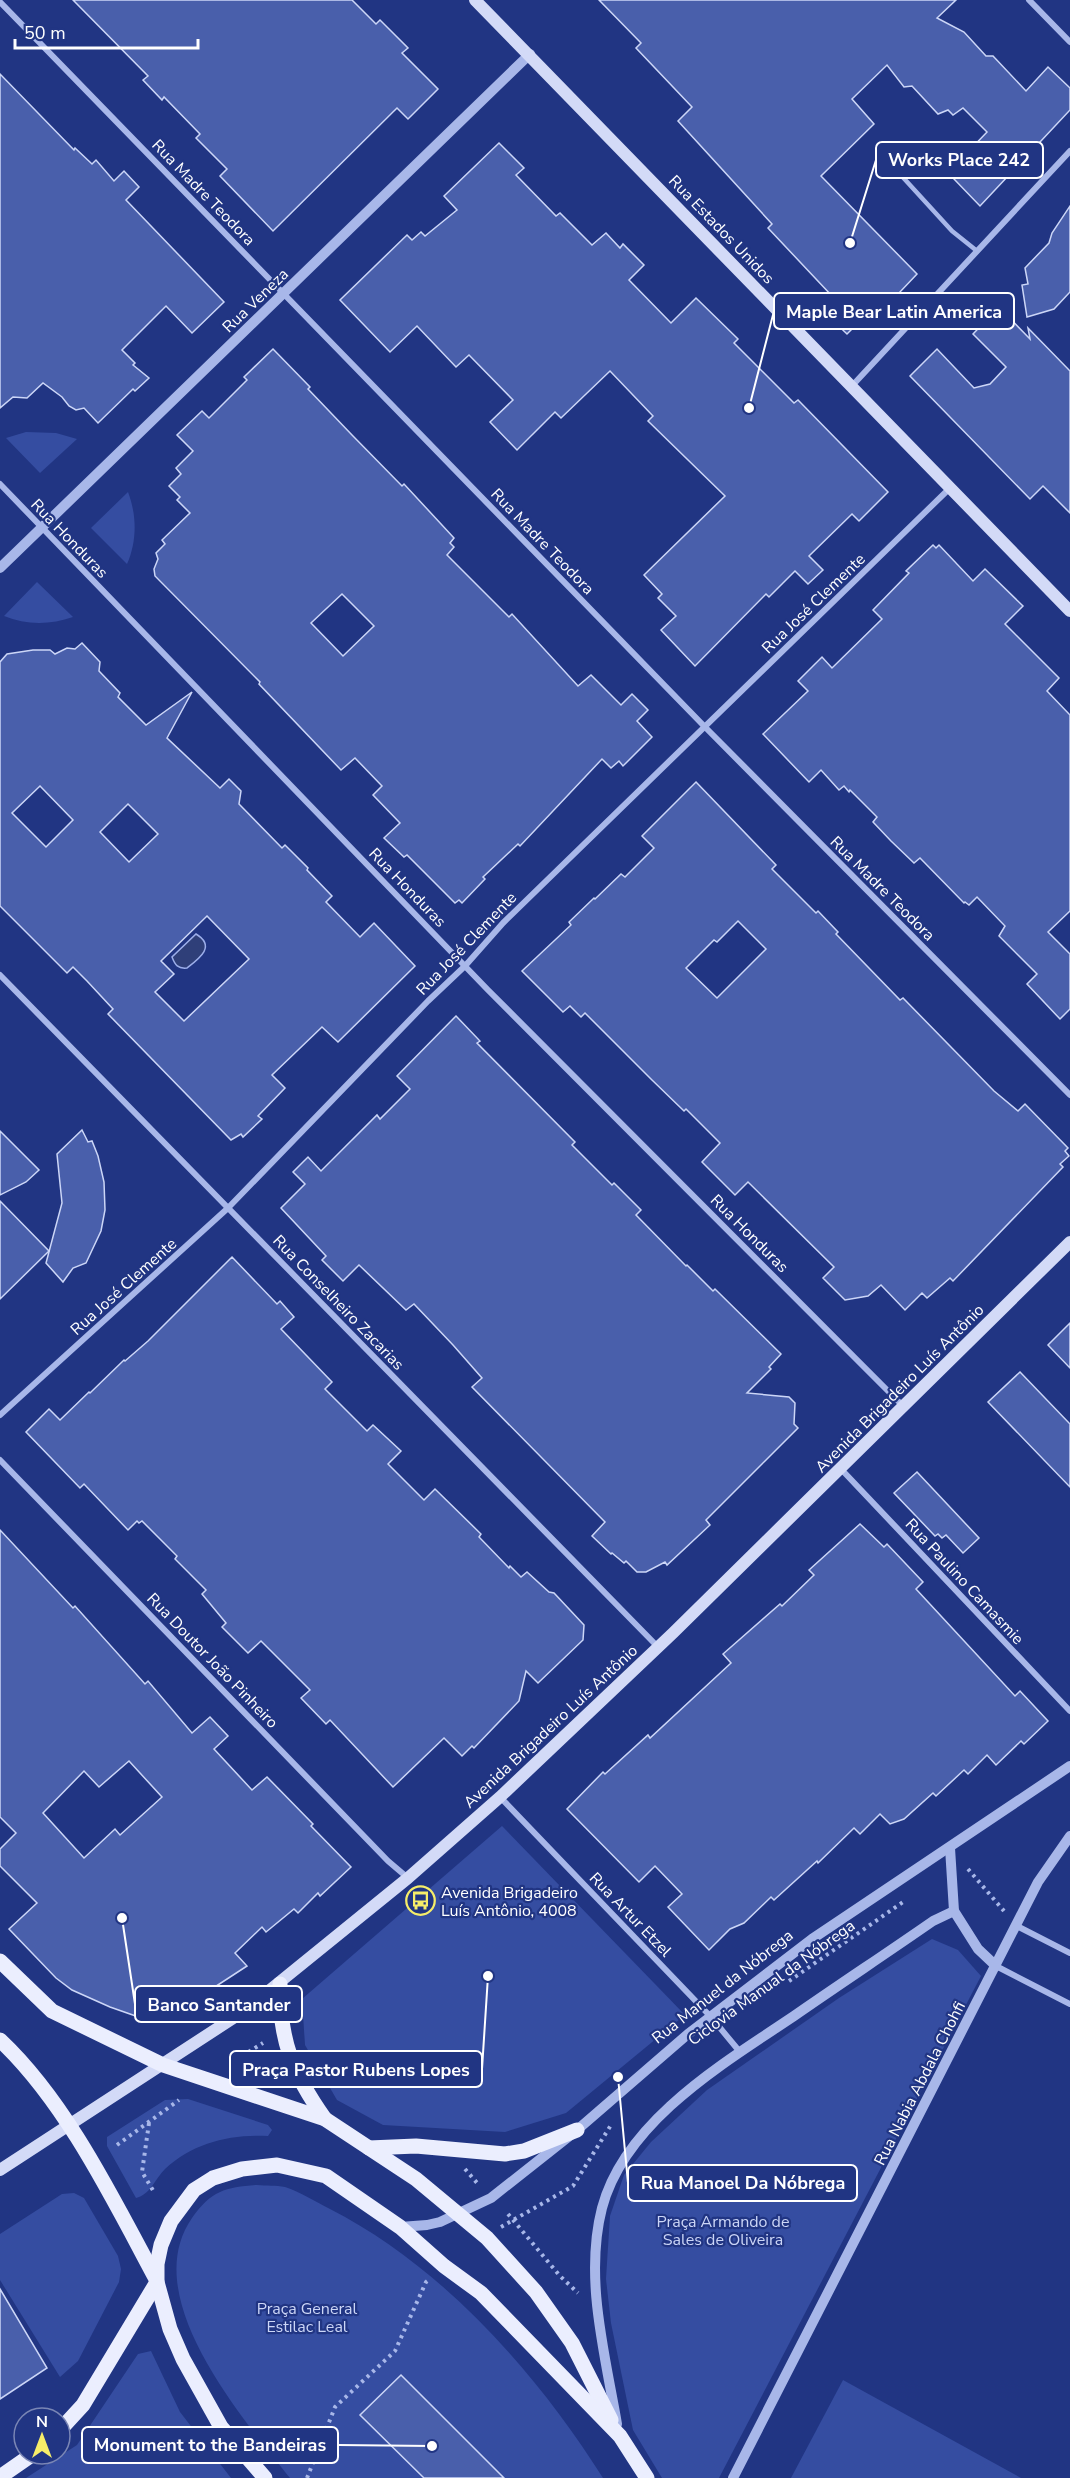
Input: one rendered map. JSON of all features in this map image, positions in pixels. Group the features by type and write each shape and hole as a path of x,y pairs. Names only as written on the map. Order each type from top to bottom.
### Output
{"main road":[{"name":"Rua Estados Unidos","path":"475,0 1070,611"},
{"name":"Avenida Brigadeiro Luís Antônio","path":"0,2170 244,2011 408,1878 500,1797 658,1647 1070,1242"},
{"path":"0,1961 52,2010 163,2065 325,2119 416,2179 460,2214 487,2238 536,2292 572,2343 620,2436 647,2478"},
{"path":"280,1984 279,2008 288,2054 297,2076 325,2119"},
{"path":"0,2040 26,2065 68,2126 107,2190 157,2282 170,2329 183,2359 222,2427 265,2478"},
{"path":"369,2148 416,2146 505,2154 524,2151 577,2130"},
{"path":"72,2417 83,2405 157,2282 161,2245 168,2227 194,2190 213,2178 242,2169 277,2165 326,2176 400,2227 444,2266 481,2293 620,2436"},
{"path":"0,2477 16,2466"}],"street":[{"path":"1029,0 1070,42"},
{"name":"Rua Madre Teodora","path":"0,2 705,727 1070,1095"},
{"name":"Rua Veneza","path":"0,568 530,54"},
{"path":"851,387 1070,151"},
{"name":"Rua Honduras","path":"0,484 465,966 903,1406"},
{"name":"Rua José Clemente","path":"0,1415 228,1208 428,1001 465,966 503,923 950,488"},
{"name":"Rua Conselheiro Zacarias","path":"0,975 658,1647"},
{"name":"Rua Doutor João Pinheiro","path":"0,1460 408,1878"},
{"name":"Rua Paulino Camasmie","path":"841,1469 1070,1711"},
{"name":"Rua Manuel da Nóbrega","path":"400,2227 427,2225 460,2214 492,2198 711,2017 812,1939 1070,1766"},
{"name":"Rua Artur Etzel","path":"500,1797 711,2017 740,2052"},
{"path":"1070,1836 1038,1882 1015,1925 1070,1953"},
{"path":"950,1848 954,1911 978,1949 996,1966 1070,2004"},
{"path":"620,2436 596,2303 596,2252 602,2208 617,2168 652,2124 702,2079 933,1921 954,1911"},
{"name":"Rua Nabia Abdala Chohfi","path":"733,2478 1015,1925"}],"lane":[{"path":"888,161 952,231 977,251"}],"path":[{"path":"951,1869 962,1861 1015,1925"},
{"name":"Ciclovia Manual da Nóbrega","path":"784,1985 912,1896"},
{"path":"243,2054 263,2043"},
{"path":"117,2145 179,2100"},
{"path":"149,2122 142,2172 154,2192"},
{"path":"512,2219 573,2186 613,2122"},
{"path":"464,2169 478,2184"},
{"path":"508,2214 560,2276 578,2293"},
{"path":"307,2478 335,2408 395,2351 426,2282 444,2266"}],"green space":[{"path":"26,432 56,433 77,439 40,473 6,438"},
{"path":"128,492 135,528 133,546 127,564 91,528"},
{"path":"37,582 73,617 38,623 4,616"},
{"path":"502,1826 685,2015 566,2113 505,2132 383,2125 337,2100 305,2045 302,1999"},
{"name":"Praça Armando de Sales de Oliveira","path":"932,1939 958,1950 981,1976 719,2478 662,2478 633,2430 611,2323 606,2279 610,2216 624,2175 651,2142 707,2090 839,1998"},
{"path":"188,2099 268,2125 272,2130 268,2136 226,2139 188,2153 165,2169 145,2194 136,2198 107,2146 107,2137 165,2100"},
{"name":"Praça General Estilac Leal","path":"257,2185 285,2187 330,2209 411,2260 448,2291 517,2362 577,2439 603,2478 504,2478 361,2415 424,2478 290,2478 223,2390 202,2355 186,2319 177,2283 178,2249 192,2218 199,2209 220,2192 236,2187"},
{"path":"74,2193 84,2198 118,2256 121,2269 119,2282 78,2361 60,2377 0,2280 0,2234 62,2194"},
{"path":"151,2351 180,2412 231,2478 26,2478 45,2466 72,2466 72,2448 77,2445 138,2354"},
{"path":"843,2380 1021,2478 791,2478"}],"shaded area":[{"path":"196,934 205,943 204,952 187,968 179,967 172,957"}],"building":[{"path":"73,0 352,0 376,24 380,20 408,48 402,53 438,89 408,119 397,108 273,231 220,176 227,169 196,138 200,134 164,97 162,100 143,80 148,76"},
{"path":"599,0 956,0 937,18 964,32 986,56 993,56 1026,91 1048,67 1070,88 1070,110 980,206 954,179 973,159 967,153 987,132 963,108 953,115 948,110 938,114 912,86 904,87 887,65 852,99 874,124 821,176 917,274 865,329 859,322 847,334 820,308 832,296 768,228 772,224 678,121 692,107 636,48 641,43"},
{"path":"0,74 74,150 75,148 92,164 96,160 114,181 124,171 139,187 126,200 224,302 192,333 166,306 122,350 135,363 133,365 149,378 135,391 133,389 98,423 84,408 76,410 69,406 62,397 43,383 27,398 13,397 0,408"},
{"path":"499,143 524,168 516,175 556,216 560,213 592,245 606,233 620,248 623,244 644,265 629,280 671,323 696,298 738,339 734,343 794,403 798,400 888,492 859,521 852,514 809,556 823,570 808,584 795,571 769,597 766,594 695,666 661,630 676,616 658,598 662,594 644,575 725,496 648,421 653,416 610,371 561,418 555,412 517,450 490,422 513,400 469,355 456,367 417,326 390,352 340,300 407,235 412,240 421,232 425,236 457,210 444,196"},
{"path":"1070,206 1070,292 1054,309 1027,317 1022,285 1028,284 1025,268 1049,243 1052,233"},
{"path":"999,307 1030,339 1028,328 1070,371 1070,513 1043,486 1030,499 910,376 937,349 974,388 990,384 1006,367 973,334"},
{"path":"273,349 352,435 402,486 404,484 454,538 450,543 454,547 447,555 509,617 512,614 578,686 591,675 621,705 632,694 648,710 637,721 652,737 623,766 619,761 611,768 602,759 520,846 518,844 483,877 485,879 462,903 459,900 455,903 407,855 404,857 384,838 400,823 373,795 382,786 355,758 341,770 259,684 260,682 155,576 154,569 158,559 156,553 165,544 162,540 190,513 177,500 180,497 169,486 181,474 176,468 193,451 177,435 202,411 209,418 247,380 244,377","holes":["342,594 374,626 343,656 311,623"]},
{"path":"933,545 936,548 939,545 973,581 985,569 1023,606 1005,624 1059,678 1047,691 1070,715 1070,911 1048,932 1070,954 1070,1009 1060,1019 1027,984 1037,974 999,936 1005,926 977,897 969,905 964,903 920,858 914,863 891,841 873,822 877,817 850,790 849,792 844,786 839,790 821,770 809,782 763,734 808,691 798,681 822,657 832,668 882,619 873,610 909,573 906,571"},
{"path":"82,643 100,662 99,671 120,693 118,697 146,725 192,692 167,738 220,788 229,779 241,791 239,804 282,848 285,845 308,868 307,870 332,896 326,902 360,937 374,923 415,966 338,1042 322,1027 272,1075 285,1088 258,1116 262,1119 243,1137 241,1134 231,1140 108,1014 113,1009 87,981 73,967 67,973 0,906 0,662 7,654 50,650 55,654 67,648 75,649","holes":["40,786 73,820 46,847 12,813","128,804 158,834 129,862 100,832","207,916 249,959 184,1021 155,992 174,974 161,961"]},
{"path":"696,782 776,865 772,869 816,913 818,911 838,932 836,934 900,1000 903,998 994,1091 1018,1111 1025,1104 1068,1148 1065,1151 1069,1156 1060,1164 1063,1167 953,1281 950,1278 927,1298 922,1293 905,1310 881,1285 868,1296 845,1300 823,1278 834,1267 748,1182 735,1195 702,1162 720,1143 686,1109 684,1111 585,1013 581,1017 570,1006 563,1012 522,971 571,925 569,922 594,898 621,874 625,877 654,848 642,836","holes":["738,921 766,949 717,998 686,968 714,940 717,942"]},
{"path":"456,1016 480,1041 477,1043 575,1142 572,1145 641,1210 636,1215 686,1266 713,1291 715,1289 781,1354 769,1367 771,1369 747,1393 789,1397 795,1403 794,1424 798,1428 706,1520 710,1525 667,1565 665,1562 646,1572 637,1572 626,1561 624,1563 611,1554 592,1536 605,1522 472,1387 482,1378 414,1304 406,1310 359,1265 343,1281 322,1260 326,1256 281,1208 305,1184 293,1172 308,1157 321,1171 377,1115 380,1119 410,1089 397,1076"},
{"path":"82,1130 88,1142 92,1141 98,1156 104,1182 105,1210 101,1231 86,1263 73,1268 63,1282 46,1263 62,1203 57,1154"},
{"path":"0,1131 39,1170 26,1182 0,1195"},
{"path":"0,1201 49,1251 0,1299"},
{"path":"232,1257 277,1304 280,1301 294,1317 281,1329 332,1382 325,1389 367,1431 373,1425 401,1451 388,1464 424,1500 435,1489 481,1534 479,1537 509,1568 510,1566 521,1577 527,1572 549,1592 554,1593 584,1625 583,1640 538,1683 526,1671 519,1701 474,1748 472,1746 462,1756 444,1738 393,1787 330,1720 326,1724 301,1698 310,1690 261,1641 248,1653 222,1627 226,1623 202,1594 206,1590 175,1559 177,1556 142,1521 139,1523 137,1521 128,1530 84,1484 80,1488 26,1432 49,1409 60,1420 124,1360 148,1341"},
{"path":"1070,1323 1070,1368 1048,1345"},
{"path":"1020,1372 1070,1424 1070,1487 988,1402"},
{"path":"917,1472 979,1538 963,1553 946,1535 942,1538 938,1534 935,1536 894,1493"},
{"path":"860,1524 884,1547 887,1544 923,1582 916,1589 1015,1696 1020,1691 1048,1721 1024,1744 1021,1741 996,1765 987,1755 968,1774 964,1770 936,1796 933,1793 904,1819 890,1824 880,1814 860,1834 854,1828 818,1863 817,1861 774,1900 771,1897 744,1923 730,1929 709,1950 668,1907 682,1894 655,1866 639,1882 567,1809 603,1772 605,1774 648,1735 650,1738 731,1663 723,1654 780,1604 782,1606 814,1575 809,1570"},
{"path":"0,1530 73,1608 75,1606 145,1684 148,1681 192,1733 210,1717 228,1736 214,1749 252,1790 267,1777 351,1867 320,1896 318,1893 298,1913 294,1909 266,1932 262,1927 235,1953 247,1966 178,2011 167,2015 153,2015 150,2021 72,1990 56,1978 9,1929 37,1903 0,1866 0,1849 16,1833 0,1817","holes":["129,1761 162,1797 120,1835 115,1829 84,1858 43,1813 84,1771 99,1787"]},
{"path":"0,2289 47,2368 0,2399"},
{"path":"401,2375 504,2478 424,2478 360,2415"}],"place":[{"name":"Works Place 242","path":"850,243"},
{"name":"Maple Bear Latin America","path":"749,408"},
{"name":"Avenida Brigadeiro Luís Antônio, 4008","path":"420,1901"},
{"name":"Banco Santander","path":"122,1918"},
{"name":"Praça Pastor Rubens Lopes","path":"488,1976"},
{"name":"Rua Manoel Da Nóbrega","path":"618,2077"},
{"name":"Monument to the Bandeiras","path":"432,2446"}]}
